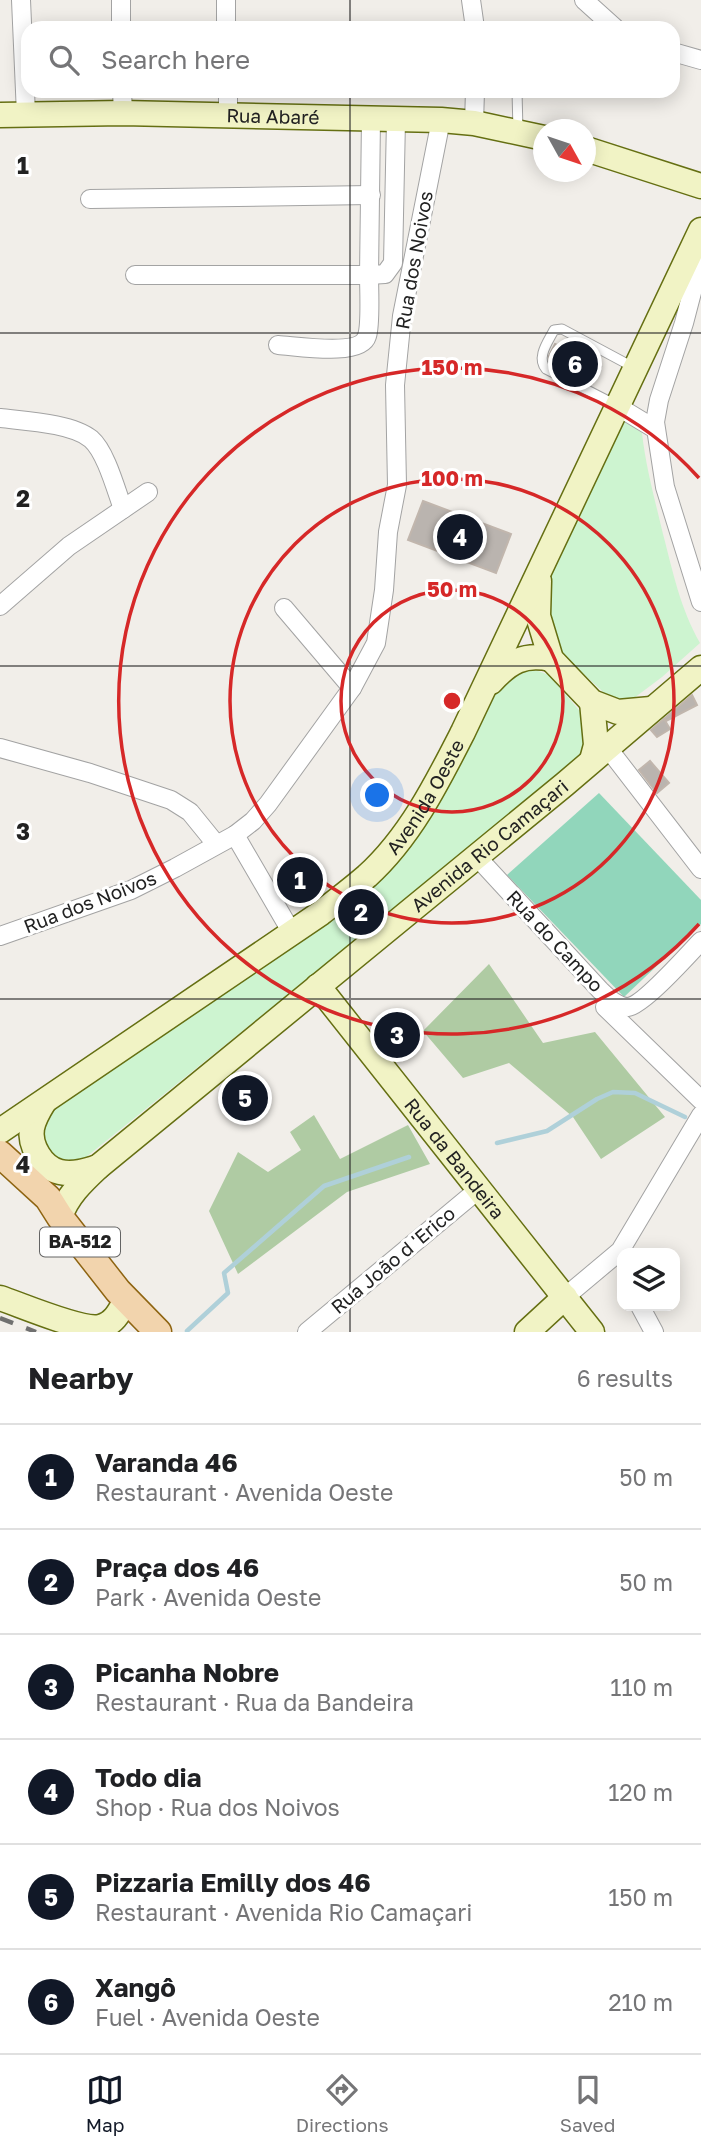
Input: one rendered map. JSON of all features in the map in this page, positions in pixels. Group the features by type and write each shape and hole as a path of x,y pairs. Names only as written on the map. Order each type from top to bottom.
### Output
{"main road":[{"name":"BA-512","path":"0,1154 48,1198 60,1217 127,1300 158,1332"}],"street":[{"path":"21,0 22,21"},
{"path":"121,0 121,21"},
{"path":"226,0 226,21"},
{"path":"471,0 474,21"},
{"path":"584,0 607,21"},
{"path":"680,54 701,60"},
{"path":"25,98 26,114"},
{"path":"474,123 475,98"},
{"name":"Rua Abaré","path":"0,115 122,102 228,103 384,120 474,123 533,135"},
{"path":"278,345 349,349 361,345 367,336 371,195 384,120"},
{"path":"135,275 385,274 393,262 384,120"},
{"name":"Rua dos Noivos","path":"0,936 131,890 235,835 253,821 268,804 352,688 371,654 379,628 385,550 397,485 395,386 402,316 441,120"},
{"path":"596,152 701,186"},
{"path":"90,199 371,195"},
{"name":"Avenida Oeste","path":"0,1131 292,933 369,875 394,848 429,795 484,690 701,230"},
{"path":"701,258 684,323 659,400 655,429 665,487 701,602"},
{"path":"617,406 655,429"},
{"path":"0,418 58,427 81,433 93,440 123,509"},
{"path":"0,606 69,546 148,492"},
{"path":"541,567 538,616 551,659 592,702 618,712 651,709"},
{"path":"284,608 352,688"},
{"path":"484,690 513,662 537,656 551,659"},
{"name":"Avenida Rio Camaçari","path":"60,1217 66,1202 78,1185 98,1167 477,857 701,668"},
{"path":"592,702 596,745 600,754 701,869"},
{"path":"0,748 90,773 171,800 190,812 216,844"},
{"path":"235,835 292,933"},
{"name":"Rua do Campo","path":"477,857 600,990 609,999 624,1006 631,1007 647,995 701,942"},
{"name":"Rua da Bandeira","path":"318,986 592,1332"},
{"path":"605,1007 701,1100"},
{"path":"47,1099 34,1119 32,1130 32,1140 42,1160 48,1167 63,1173 98,1167"},
{"path":"626,1248 701,1115"},
{"name":"Rua João d 'Erico","path":"307,1332 479,1189"},
{"path":"527,1332 565,1297 617,1259"},
{"path":"0,1298 78,1324 99,1328 114,1319 127,1300"},
{"path":"643,1311 654,1332"}],"lane":[{"path":"517,98 518,132"},
{"path":"617,406 546,369 542,357 554,330 562,330 635,368"}],"green space":[{"path":"619,417 642,433 651,484 674,576 687,617 700,643 630,701 613,701 562,654 544,593 551,568"},
{"path":"524,670 549,675 589,722 589,741 577,761 80,1162 57,1161 41,1139 44,1115 419,830 504,680"},
{"path":"599,793 701,900 701,924 624,997 507,875"},
{"path":"489,964 543,1043 595,1032 665,1117 601,1159 573,1117 509,1063 463,1078 423,1031"},
{"path":"314,1115 340,1159 408,1125 430,1164 347,1192 238,1274 209,1211 238,1152 268,1172 301,1150 290,1132"}],"building":[{"path":"555,344 601,367 593,383 550,362 549,356"},
{"path":"423,501 511,534 496,573 408,540"},
{"path":"692,695 697,705 666,721 664,719"},
{"path":"664,719 670,729 657,737 651,730"},
{"path":"650,761 669,783 657,793 639,770"}],"waterway":[{"path":"497,1143 547,1131 597,1099 613,1092 635,1093 685,1117"},
{"path":"187,1331 228,1293 224,1273 324,1186 409,1157"}],"railway":[{"path":"0,1318 36,1332"}],"place":[{"name":"Xangô","path":"575,364"},
{"name":"Todo dia","path":"460,537"},
{"name":"Varanda 46","path":"300,880"},
{"name":"Praça dos 46","path":"361,912"},
{"name":"Picanha Nobre","path":"397,1035"},
{"name":"Pizzaria Emilly dos 46","path":"245,1098"}]}
